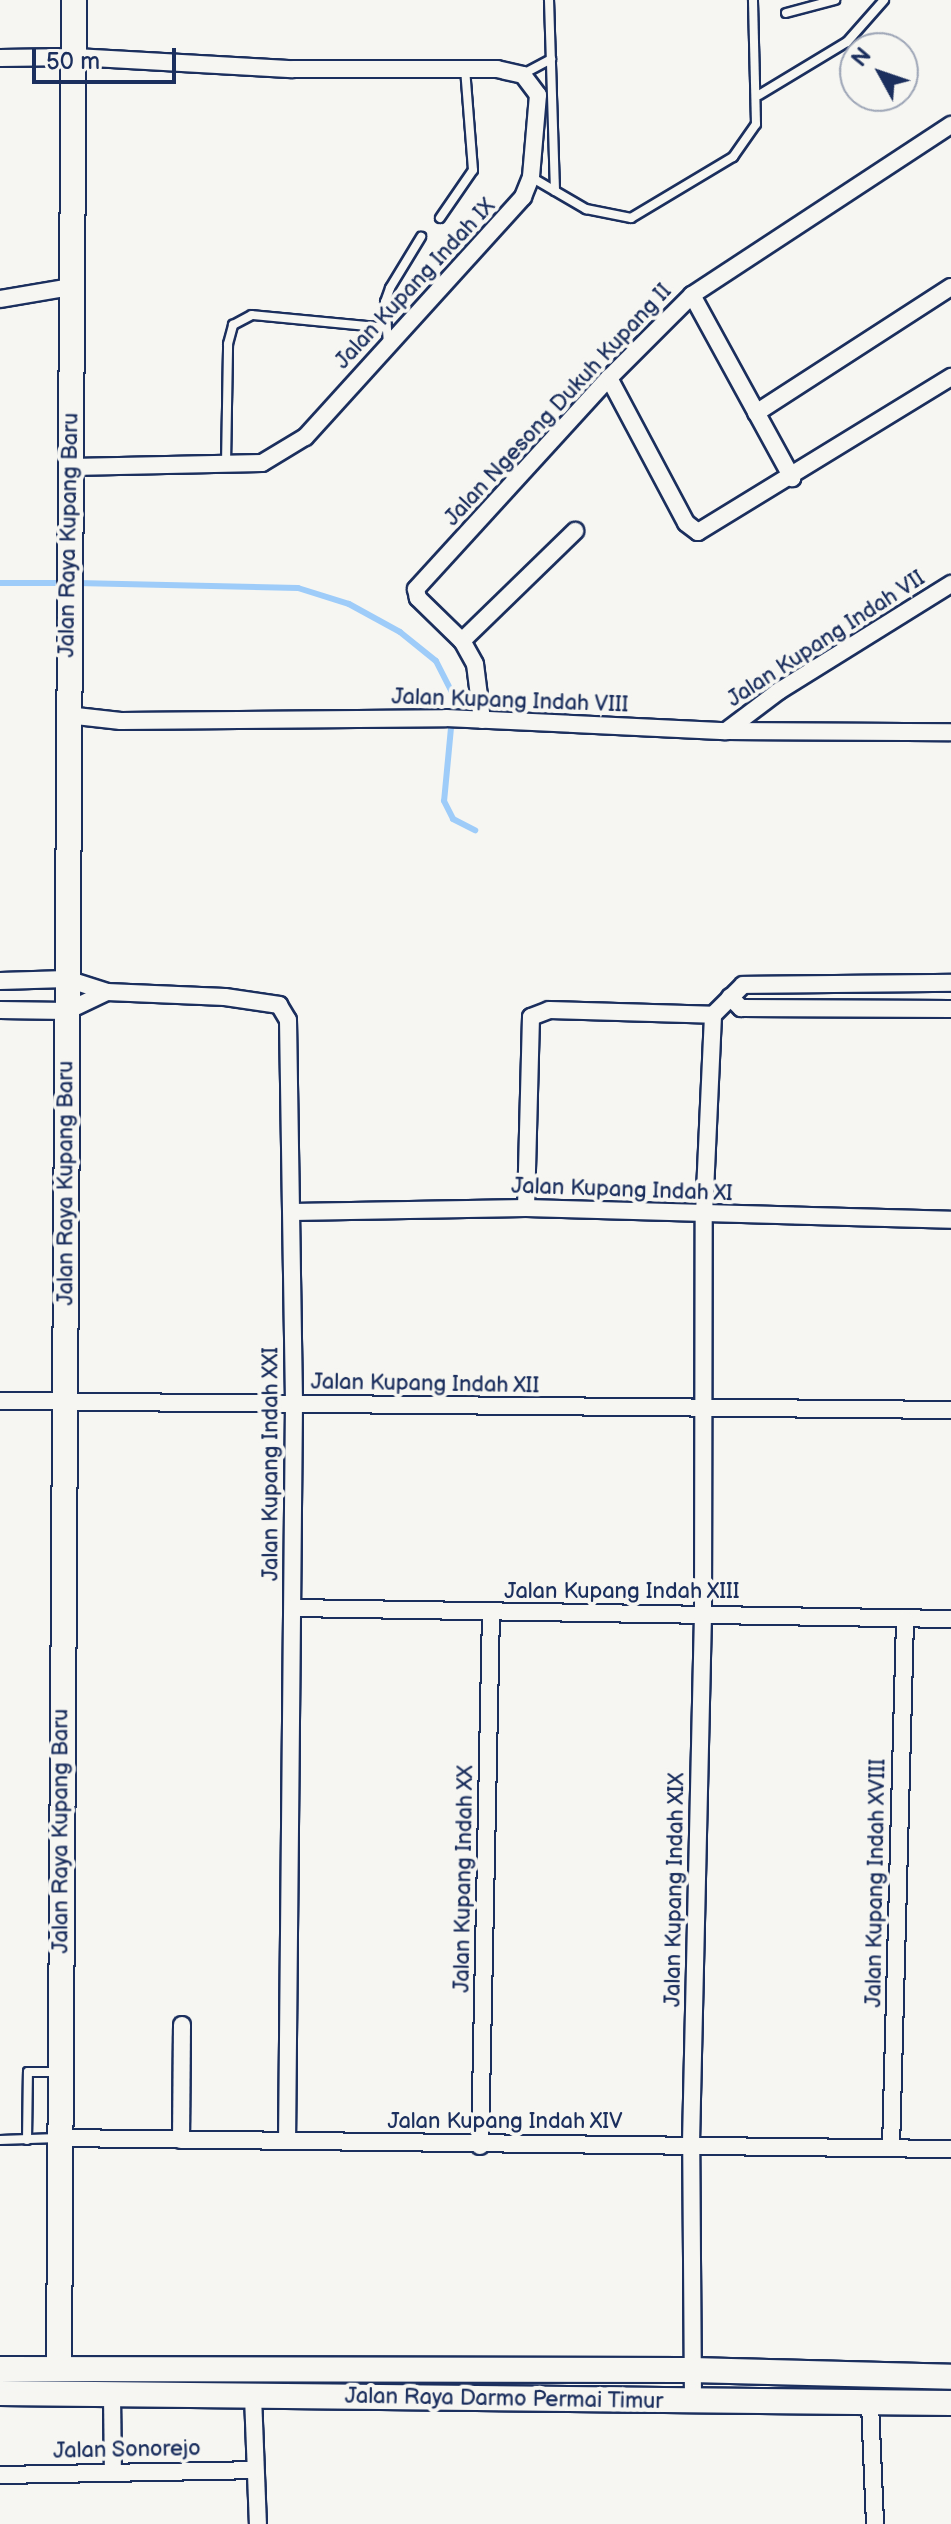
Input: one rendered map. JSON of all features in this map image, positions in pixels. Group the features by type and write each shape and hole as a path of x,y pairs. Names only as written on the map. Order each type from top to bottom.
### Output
{"street":[{"name":"Jalan Raya Kupang Baru","path":"59,2366 67,564 71,467 74,0"},
{"path":"0,58 75,57 293,69 465,67 523,75"},
{"name":"Jalan Kupang Indah IX","path":"71,467 262,463 283,454 305,437 387,336 511,215 531,177 538,95 523,75"},
{"name":"Jalan Ngesong Dukuh Kupang II","path":"482,720 480,682 462,641 418,598 416,589 609,378 692,295 951,125"},
{"path":"0,299 71,287"},
{"path":"756,413 951,287"},
{"path":"692,295 792,478"},
{"path":"609,378 691,530 698,532 792,478 951,377"},
{"path":"462,641 575,531"},
{"name":"Jalan Kupang Indah VII","path":"726,731 779,691 951,584"},
{"name":"Jalan Kupang Indah VIII","path":"67,715 121,721 449,718 726,731 951,732"},
{"name":"Jalan Kupang Indah XXI","path":"0,981 67,979 107,992 225,997 279,1005 285,1012 294,1403 287,2141"},
{"path":"892,983 894,1007"},
{"path":"706,1411 704,1214 713,1015 743,985 951,983"},
{"path":"0,1010 67,1011 107,992"},
{"path":"730,997 741,1008 951,1009"},
{"path":"526,1208 531,1017 549,1010 713,1015"},
{"name":"Jalan Kupang Indah XI","path":"292,1212 526,1208 951,1220"},
{"name":"Jalan Kupang Indah XII","path":"0,1401 64,1398 706,1411 951,1410"},
{"name":"Jalan Kupang Indah XIX","path":"693,2402 691,2143 706,1411"},
{"name":"Jalan Kupang Indah XIII","path":"293,1608 951,1619"},
{"name":"Jalan Kupang Indah XX","path":"480,2146 491,1613"},
{"name":"Jalan Kupang Indah XVIII","path":"891,2148 905,1620"},
{"path":"181,2140 182,2025"},
{"name":"Jalan Kupang Indah XIV","path":"59,2138 480,2146 691,2143 951,2149"},
{"name":"Jalan Raya Darmo Permai Timur","path":"0,2369 59,2366 692,2370 948,2377"},
{"path":"251,2368 258,2524"},
{"path":"854,2376 861,2404 875,2524"},
{"path":"948,2377 948,2403"},
{"name":"Jalan Raya Darmo Permai Timur","path":"0,2393 948,2403"},
{"path":"112,2395 113,2472"},
{"name":"Jalan Sonorejo","path":"0,2475 255,2470"}],"lane":[{"path":"549,0 555,191"},
{"path":"531,177 604,216 631,218 733,157 756,124 759,95 753,0"},
{"path":"786,13 835,0"},
{"path":"759,95 847,42 884,0"},
{"path":"523,75 551,59"},
{"path":"440,218 473,170 465,67"},
{"path":"226,465 228,344 233,325 252,315 387,336 385,302 395,273 421,237"},
{"path":"27,2140 28,2072 59,2072"},
{"path":"0,2140 59,2138"}],"waterway":[{"path":"0,583 66,583"},
{"path":"77,583 298,588 349,604 400,632 436,661 454,696 444,801 453,819 475,830"}]}
